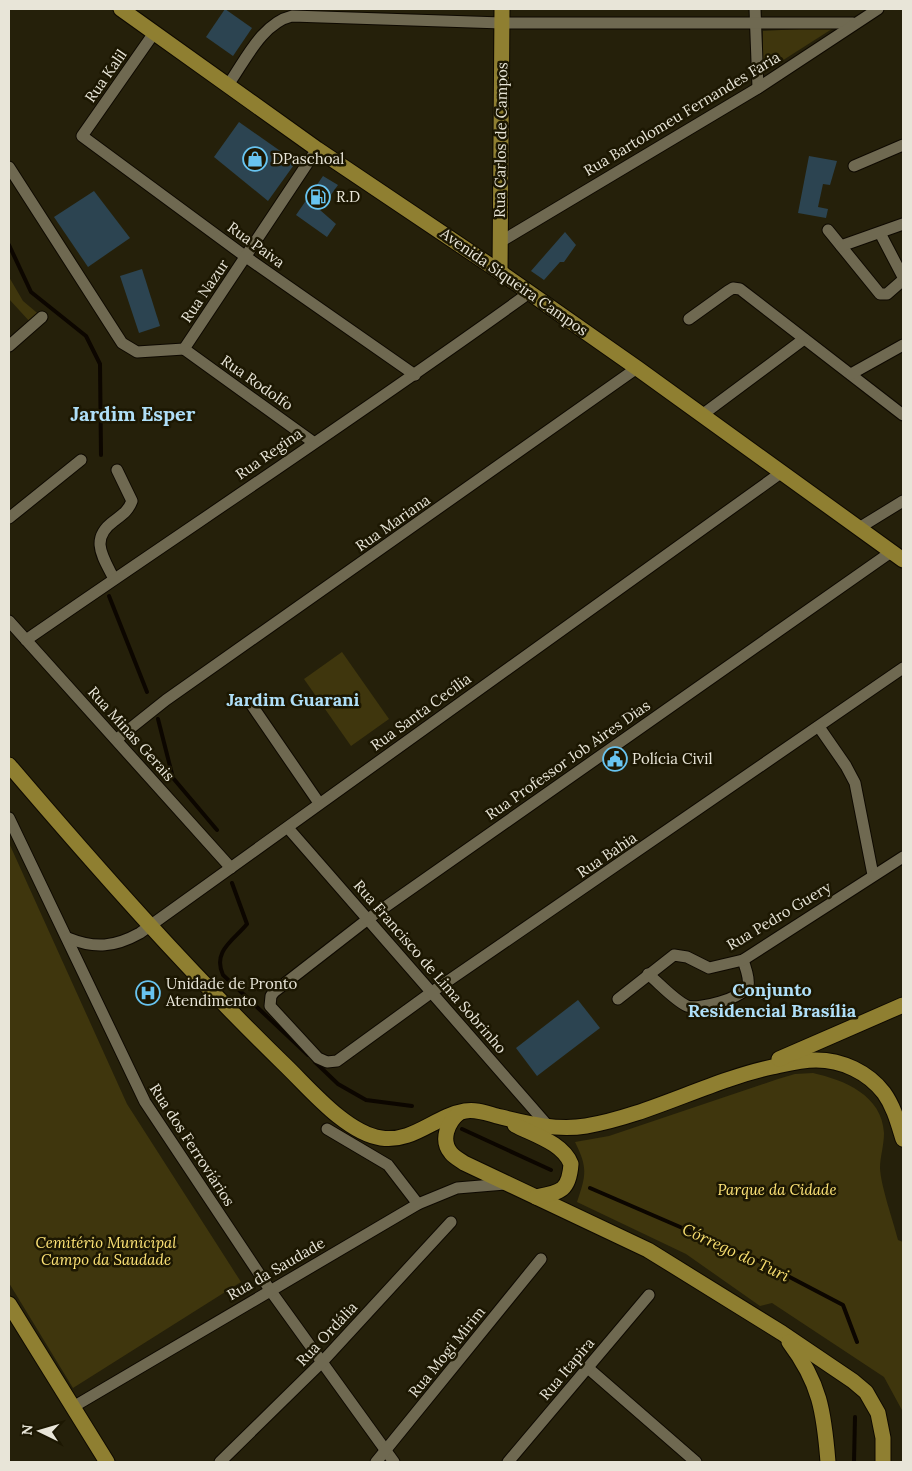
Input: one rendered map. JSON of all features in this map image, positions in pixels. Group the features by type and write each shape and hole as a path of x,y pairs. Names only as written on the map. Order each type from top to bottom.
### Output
{"main road":[{"name":"Avenida Siqueira Campos","path":"121,9 317,149 500,272 638,368 897,556"},
{"name":"Rua Carlos de Campos","path":"500,272 502,16"},
{"path":"9,764 148,926 247,1028 332,1110 360,1130 381,1138 403,1138 446,1116 472,1110 549,1127 584,1126 611,1120 744,1073 903,1005"},
{"path":"744,1073 793,1062 816,1060 839,1063 852,1068 864,1074 884,1094 897,1117 903,1139"},
{"path":"462,1111 447,1126 446,1136 451,1153 464,1163 648,1250 782,1333 866,1392 873,1402 882,1425 882,1462"},
{"path":"496,1116 558,1146 568,1157 571,1164 567,1185 561,1191 536,1197"},
{"path":"9,1304 107,1462"},
{"path":"782,1333 814,1379 822,1410 828,1462"}],"street":[{"path":"755,9 758,88"},
{"name":"Rua Bartolomeu Fernandes Faria","path":"500,242 758,88 853,23 878,9"},
{"path":"228,85 270,26 280,19 292,16 502,16 755,25 853,23"},
{"name":"Rua Kalil","path":"82,136 154,33"},
{"name":"Rua Paiva","path":"82,136 246,257 415,375"},
{"path":"854,166 903,146"},
{"name":"Rua Nazur","path":"184,349 317,149"},
{"path":"9,168 122,343 129,349 137,352 184,349"},
{"path":"842,246 903,224"},
{"path":"828,230 880,294 887,294 903,279 880,233"},
{"path":"689,319 728,291 733,288 740,288 903,415"},
{"name":"Rua Regina","path":"26,640 313,442 415,375 529,293"},
{"path":"9,346 42,317"},
{"path":"702,415 804,339"},
{"path":"851,374 903,345"},
{"name":"Rua Rodolfo","path":"184,349 313,442"},
{"name":"Rua Mariana","path":"117,739 166,700 638,368"},
{"path":"9,518 81,460"},
{"path":"114,580 100,546 100,533 128,511 132,501 117,470"},
{"name":"Rua Santa Cecília","path":"68,938 90,946 113,946 128,940 288,828 782,472"},
{"path":"859,528 903,501"},
{"name":"Rua Professor Job Aires Dias","path":"327,1062 318,1058 273,1010 270,1002 274,992 368,919 897,556"},
{"name":"Rua Minas Gerais","path":"9,621 86,708 117,739 230,868"},
{"name":"Rua Bahia","path":"327,1062 337,1061 432,992 819,728 903,668"},
{"path":"251,704 320,804"},
{"path":"819,728 846,766 855,783 873,875"},
{"name":"Rua dos Ferroviários","path":"9,818 145,1102 270,1290 394,1462"},
{"name":"Rua Francisco de Lima Sobrinho","path":"288,828 549,1127"},
{"name":"Rua Pedro Guery","path":"618,999 674,955 687,956 709,968 743,960 903,857"},
{"path":"648,974 685,1005 694,1008 742,994 748,987 748,978 743,960"},
{"path":"326,1129 388,1164 418,1204"},
{"name":"Rua da Saudade","path":"73,1407 418,1204 457,1188 505,1184"},
{"name":"Rua Ordália","path":"220,1462 323,1361 451,1222"},
{"name":"Rua Mogi Mirim","path":"376,1462 541,1259"},
{"name":"Rua Itapira","path":"514,1460 649,1295"},
{"path":"588,1368 696,1462"}],"green space":[{"path":"835,27 763,73 763,31"},
{"path":"9,277 23,301 42,317 31,323 9,299"},
{"path":"342,652 389,719 351,746 304,679"},
{"name":"Cemitério Municipal Campo da Saudade","path":"9,843 127,1104 241,1282 73,1388 9,1283"},
{"name":"Parque da Cidade","path":"813,1073 837,1080 859,1091 869,1099 882,1120 884,1133 880,1164 881,1176 898,1240 903,1242 903,1412 884,1377 772,1303 760,1306 686,1254 577,1202 584,1178 584,1165 575,1142 609,1136 795,1074"}],"building":[{"path":"225,9 252,28 233,56 206,37"},
{"name":"DPaschoal","path":"239,122 296,162 268,201 214,157"},
{"path":"809,156 837,161 830,185 823,184 818,207 828,209 826,218 798,213"},
{"name":"R.D","path":"323,176 338,185 320,210 336,224 327,237 296,215"},
{"path":"94,191 130,238 88,267 54,217"},
{"path":"565,232 576,245 564,262 560,262 544,280 531,271"},
{"path":"142,269 160,326 139,333 120,276"},
{"path":"578,1000 600,1028 537,1076 516,1048"}],"waterway":[{"name":"Córrego do Turi","path":"9,245 31,292 86,336 100,364 101,455"},
{"name":"Córrego do Turi","path":"109,596 147,692"},
{"name":"Córrego do Turi","path":"158,719 173,778 217,830"},
{"name":"Córrego do Turi","path":"232,883 247,924 226,946 222,953 220,967 223,975 308,1055"},
{"name":"Córrego do Turi","path":"315,1062 338,1084 366,1100 412,1106"},
{"name":"Córrego do Turi","path":"462,1129 551,1170"},
{"name":"Córrego do Turi","path":"590,1188 761,1262 843,1305 857,1342"},
{"name":"Córrego do Turi","path":"854,1462 855,1417"}],"place":[{"name":"DPaschoal","path":"255,159"},
{"name":"R.D","path":"318,197"},
{"name":"Polícia Civil","path":"615,759"},
{"name":"Unidade de Pronto Atendimento","path":"148,993"}],"district":[{"name":"Jardim Esper","path":"133,414"},
{"name":"Jardim Guarani","path":"293,700"},
{"name":"Conjunto Residencial Brasília","path":"772,1000"}]}
